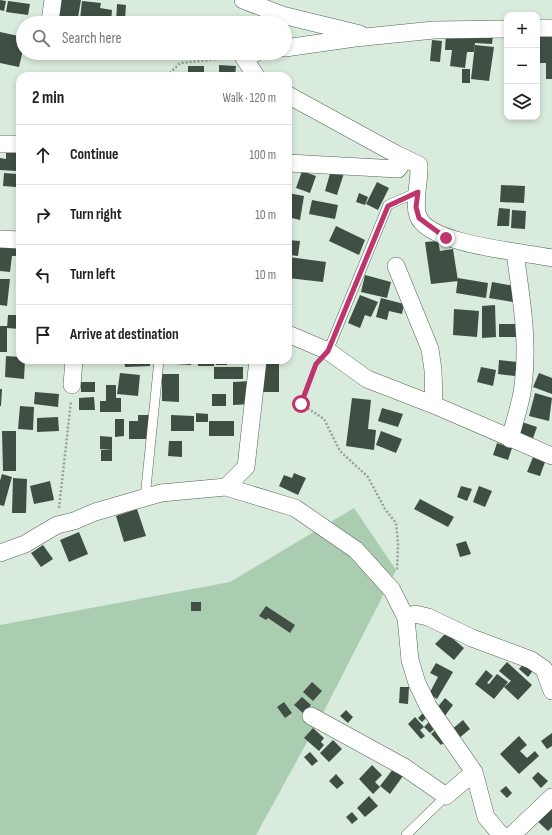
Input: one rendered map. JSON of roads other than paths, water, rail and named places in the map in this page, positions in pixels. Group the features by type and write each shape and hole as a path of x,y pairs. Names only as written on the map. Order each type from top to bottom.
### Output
{"street":[{"path":"51,16 54,0"},
{"path":"243,0 286,16"},
{"path":"292,17 370,36"},
{"path":"540,28 552,28"},
{"path":"292,47 370,36 434,30 504,29"},
{"path":"251,60 255,72"},
{"path":"292,97 405,159 398,170 292,162"},
{"path":"0,144 16,144"},
{"path":"396,154 419,164 416,207 419,218 446,238 515,253 552,258"},
{"path":"0,239 16,240"},
{"path":"510,439 523,388 526,356 526,332 515,253"},
{"path":"396,266 430,349 433,370 434,405"},
{"path":"292,336 328,351 367,379 434,405 552,456"},
{"path":"72,385 74,364"},
{"path":"226,487 246,467 258,364"},
{"path":"0,553 25,544 57,525 161,493 226,487 295,508 356,550 392,590 406,618 410,660 417,683 428,706 474,772 486,817 501,835"},
{"path":"406,618 415,614 428,617 472,638 531,660 544,669 552,691"},
{"path":"311,716 404,768 446,796 474,772"},
{"path":"512,835 552,797"}],"lane":[{"path":"328,351 388,206 418,192"},
{"path":"146,498 159,364"},
{"path":"406,835 446,796"}]}
